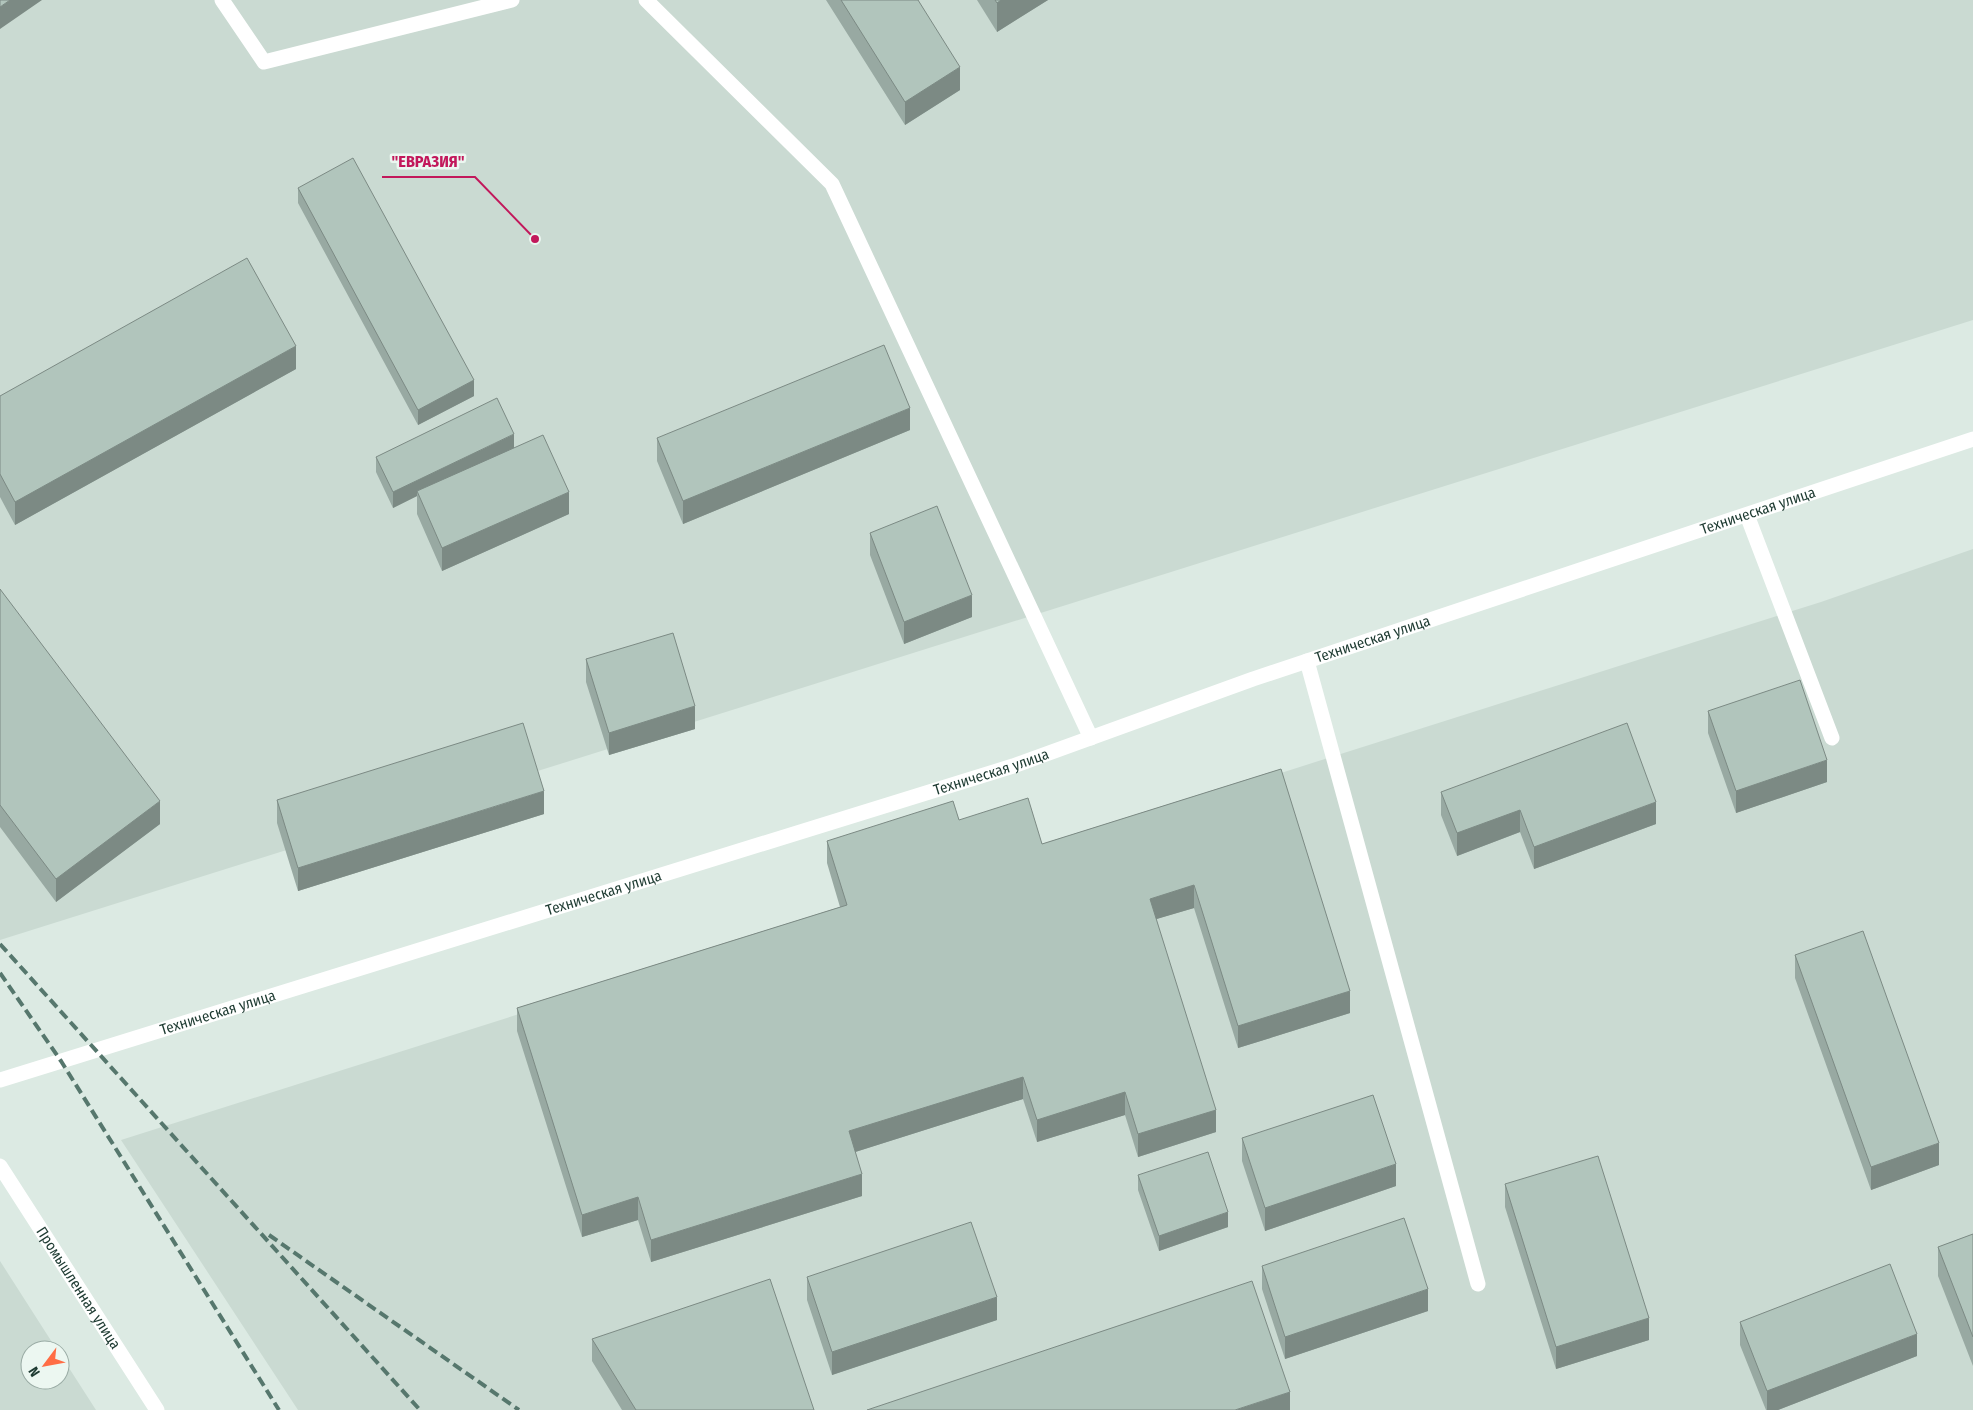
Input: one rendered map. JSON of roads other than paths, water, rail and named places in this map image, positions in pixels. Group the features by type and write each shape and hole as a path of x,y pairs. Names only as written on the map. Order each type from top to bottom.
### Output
{"street":[{"path":"222,0 264,62 512,0"},
{"path":"646,0 832,184 1091,738"},
{"name":"Техническая улица","path":"0,1080 994,772 1307,661 1973,439"},
{"path":"1747,515 1832,738"},
{"path":"1307,661 1478,1284"},
{"name":"Промышленная улица","path":"0,1166 157,1410"}],"railway":[{"path":"0,944 420,1410"},
{"path":"0,973 61,1061 279,1410"},
{"path":"269,1235 519,1410"}],"place":[{"name":"\"ЕВРАЗИЯ\"","path":"535,239"}]}
